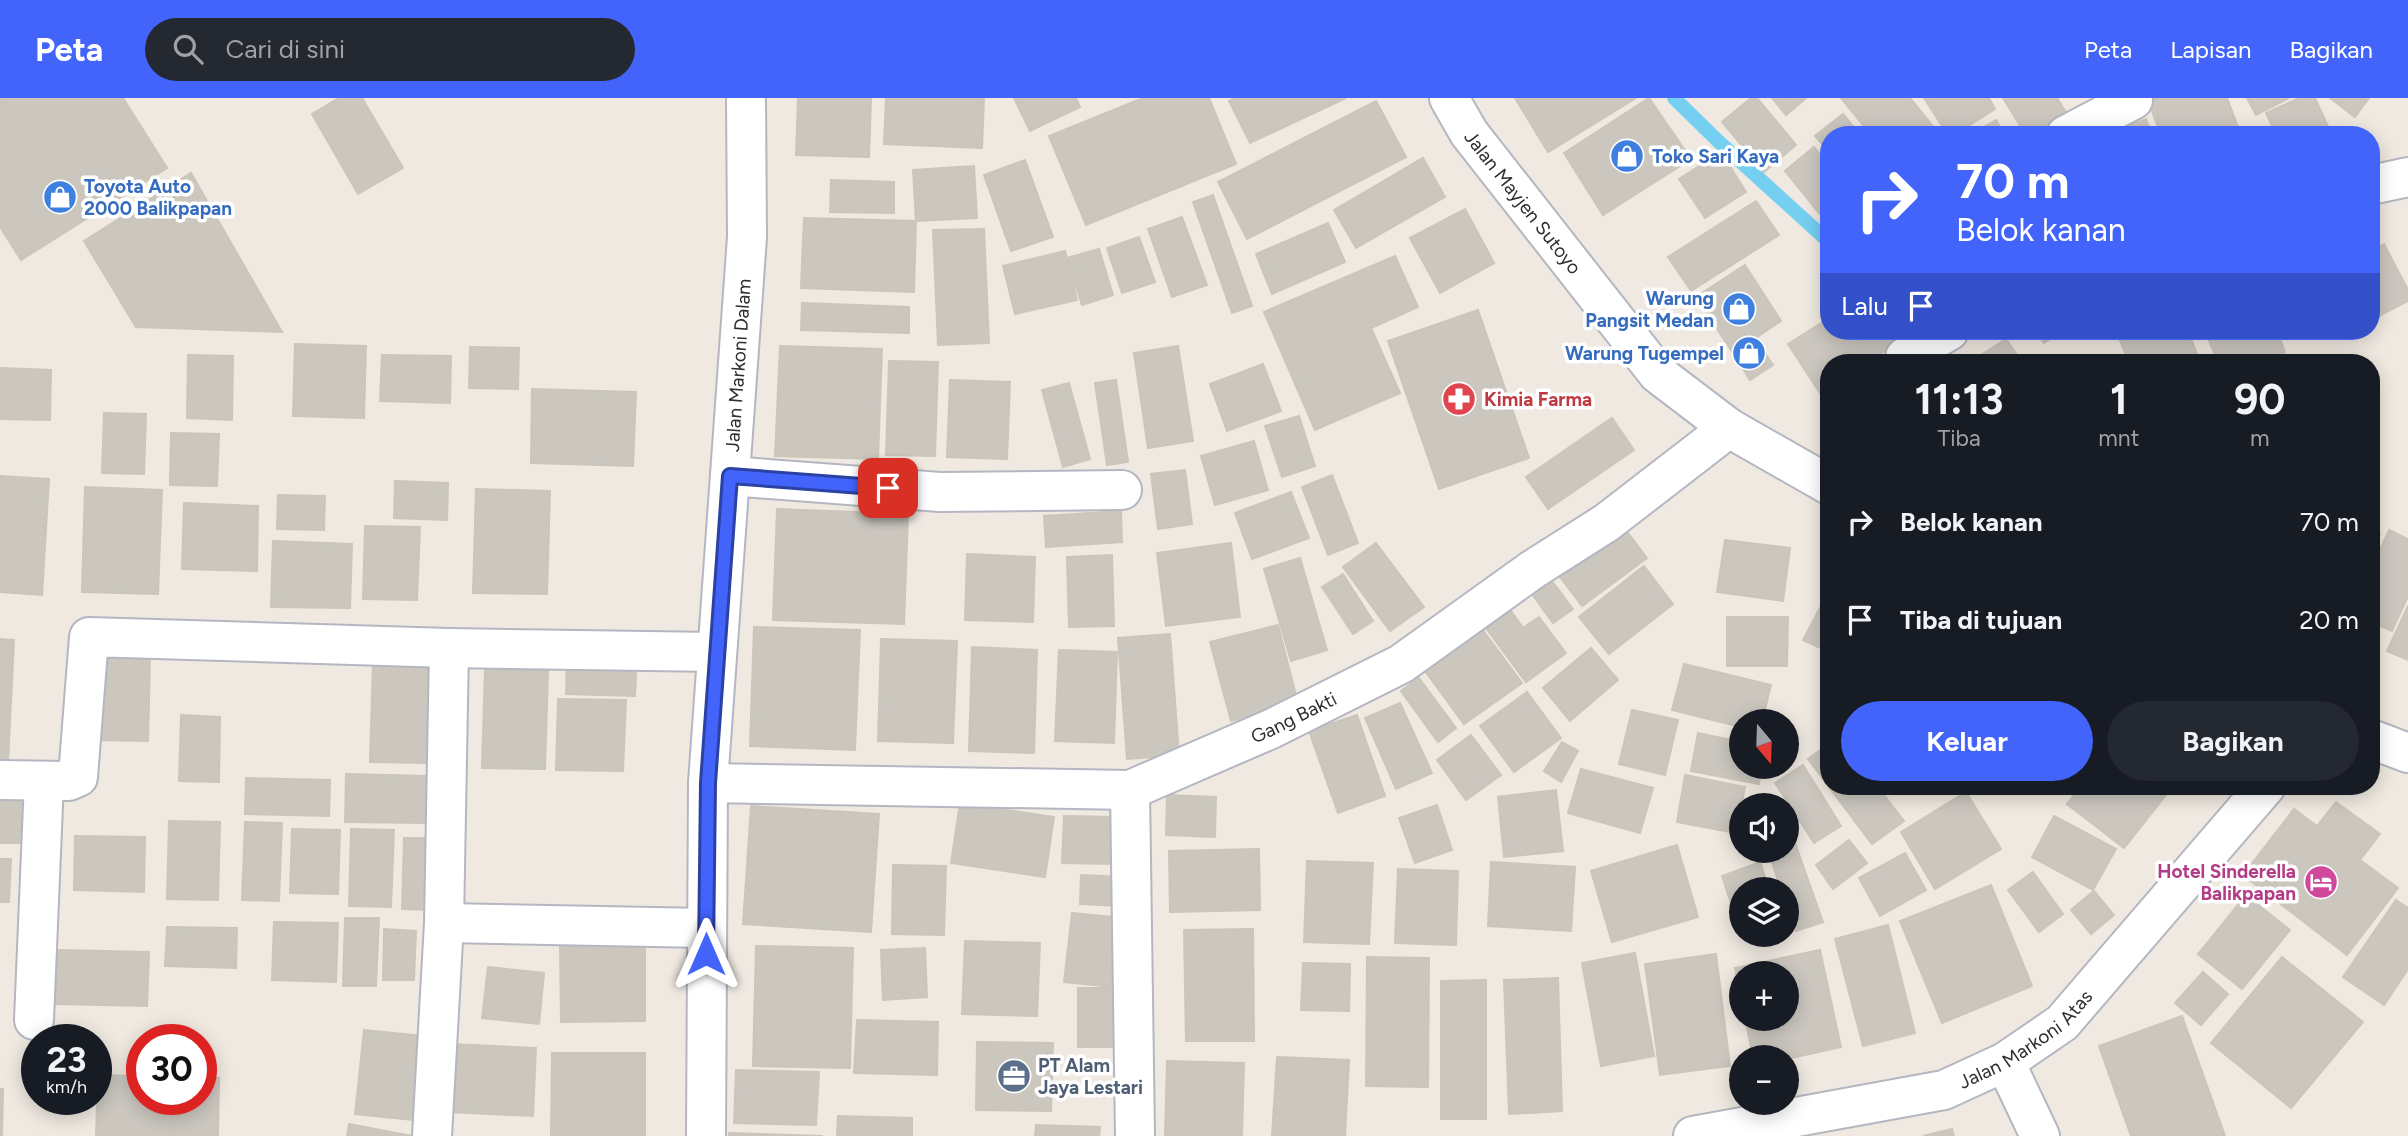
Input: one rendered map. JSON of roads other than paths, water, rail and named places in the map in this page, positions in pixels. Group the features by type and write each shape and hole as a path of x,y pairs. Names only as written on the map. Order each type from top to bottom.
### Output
{"street":[{"name":"Jalan Markoni Dalam","path":"706,1136 708,783 747,237 746,98"},
{"name":"Jalan Mayjen Sutoyo","path":"1449,98 1469,133 1658,374 1729,428 1820,480"},
{"path":"2083,126 2133,100"},
{"path":"2380,183 2408,177"},
{"path":"1914,354 1935,340"},
{"name":"Gang Bakti","path":"1130,790 1271,729 1401,664 1532,570 1606,523 1729,428"},
{"path":"730,476 940,492 1122,490"},
{"path":"0,780 69,781 78,777 89,637 449,648 717,652"},
{"path":"432,1136 444,923 449,648"},
{"path":"2380,742 2408,753"},
{"path":"34,1020 44,781"},
{"path":"708,783 1130,790 1135,1136"},
{"name":"Jalan Markoni Atas","path":"1693,1136 1944,1090 2005,1062 2062,1023 2258,795"},
{"path":"444,923 707,928"},
{"path":"2005,1062 2040,1136"}],"waterway":[{"path":"1674,98 1820,234"}],"place":[{"name":"Toko Sari Kaya","path":"1627,156"},
{"name":"Toyota Auto 2000 Balikpapan","path":"60,197"},
{"name":"Warung Pangsit Medan","path":"1739,309"},
{"name":"Warung Tugempel","path":"1749,353"},
{"name":"Kimia Farma","path":"1459,399"},
{"name":"Hotel Sinderella Balikpapan","path":"2321,882"},
{"name":"PT Alam Jaya Lestari","path":"1014,1076"}]}
